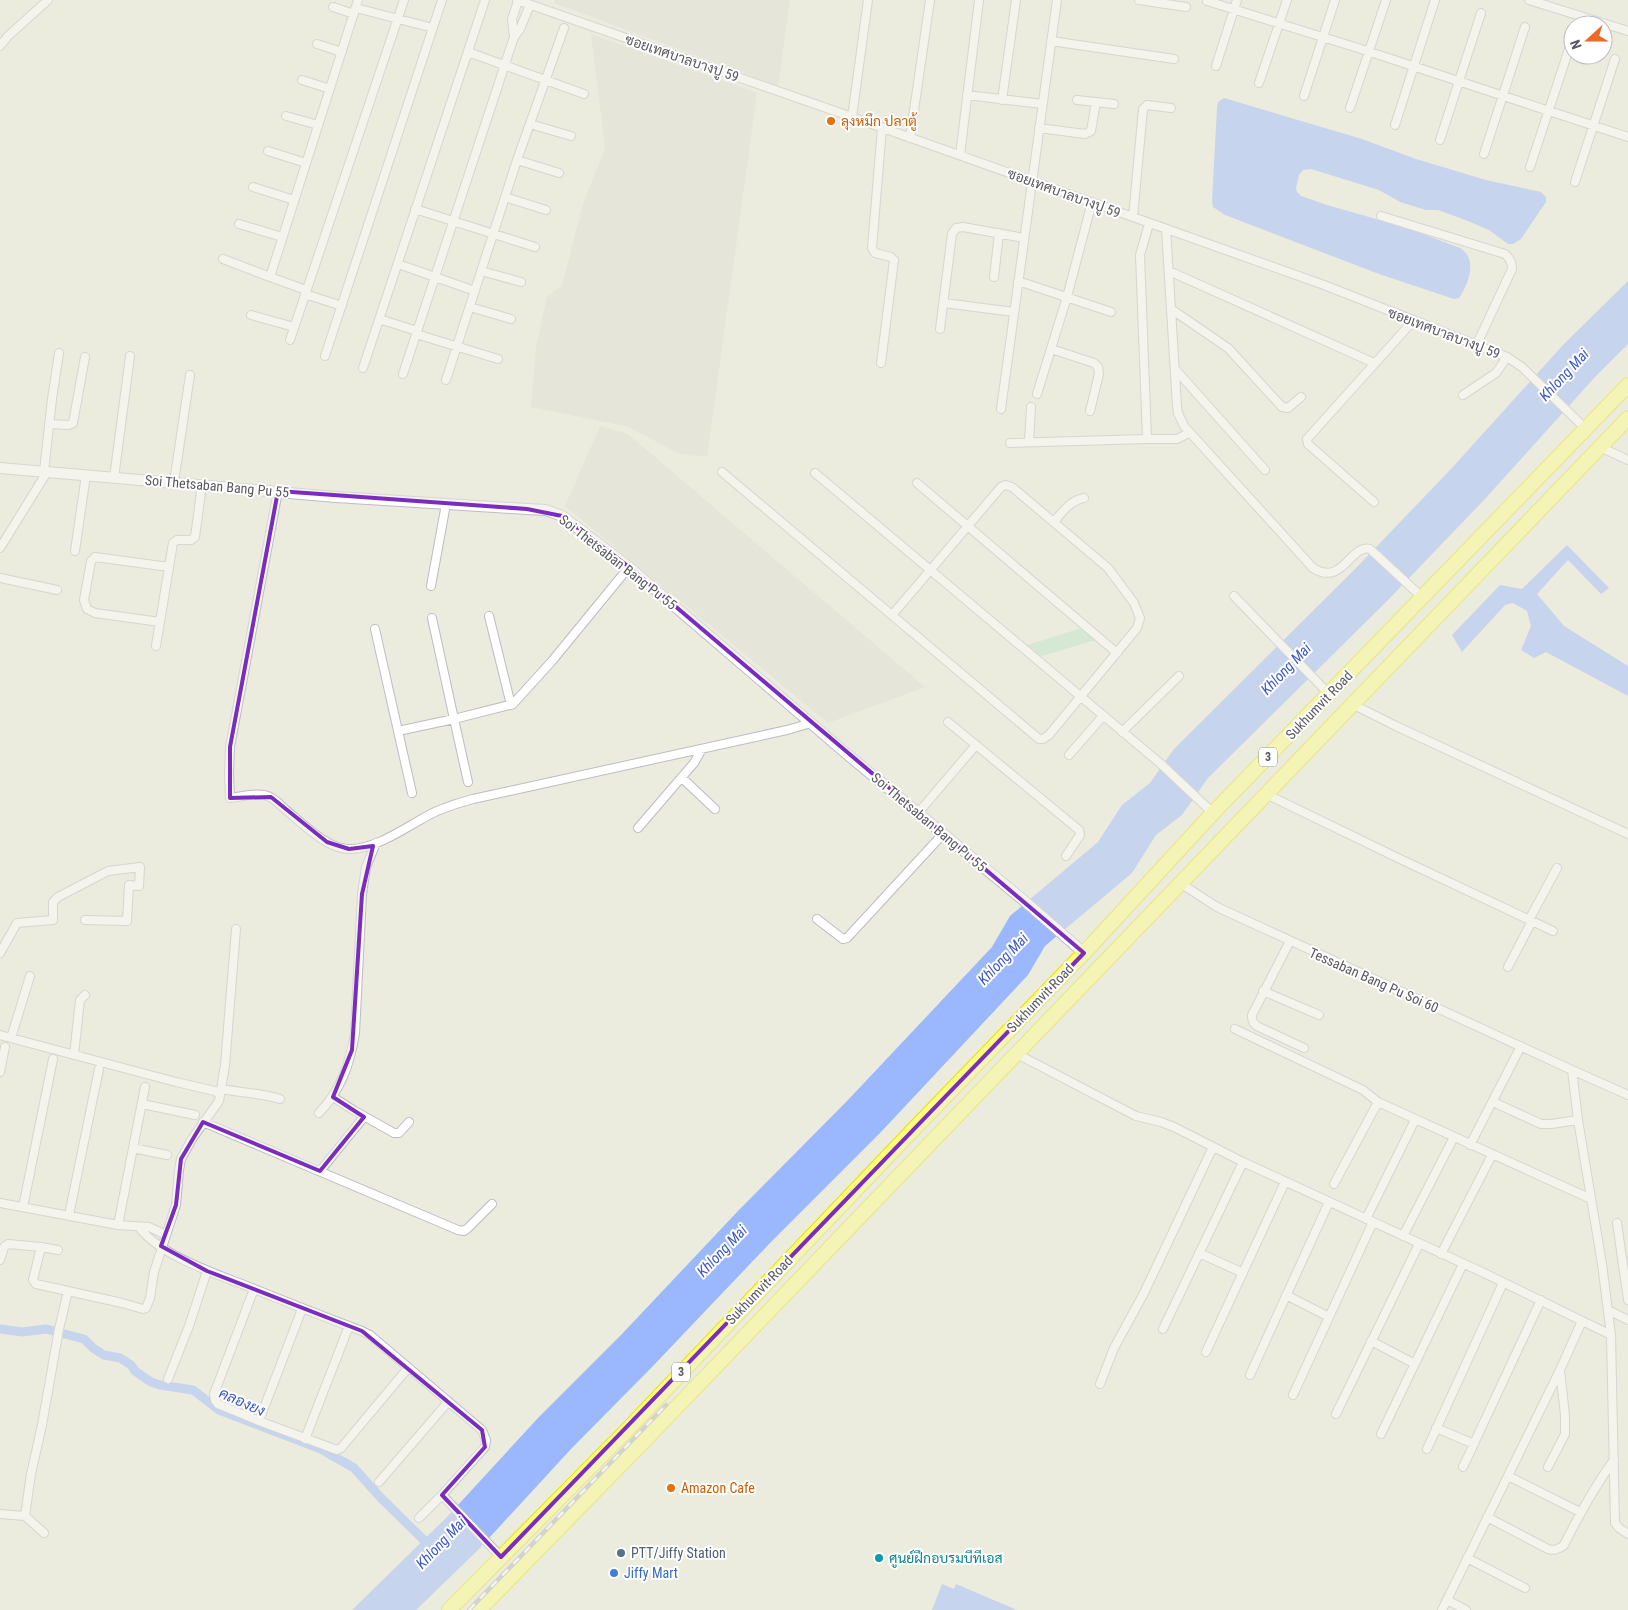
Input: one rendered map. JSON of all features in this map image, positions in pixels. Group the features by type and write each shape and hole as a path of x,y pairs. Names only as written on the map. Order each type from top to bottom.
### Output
{"highway":[{"name":"Sukhumvit Road","path":"449,1610 496,1552 625,1432 910,1132 1084,953 1213,813 1628,384"},
{"name":"Sukhumvit Road","path":"480,1610 1628,418"},
{"path":"910,1132 927,1147"}],"street":[{"path":"0,46 48,0"},
{"path":"290,340 404,0"},
{"path":"325,356 442,0"},
{"path":"363,368 485,0"},
{"path":"514,37 512,19 518,0"},
{"name":"ซอยเทศบาลบางปู 59","path":"518,0 1324,285 1413,321 1477,344 1507,357 1522,367 1574,415 1586,429"},
{"path":"852,117 868,0"},
{"path":"910,138 930,0"},
{"path":"960,156 979,0"},
{"path":"1002,100 1016,0"},
{"path":"1001,409 1057,0"},
{"path":"1139,0 1186,7"},
{"path":"1216,66 1236,0"},
{"path":"1259,83 1287,0"},
{"path":"1304,96 1336,0"},
{"path":"1350,108 1386,0"},
{"path":"1395,124 1435,0"},
{"path":"1529,0 1628,31"},
{"path":"1207,1 1628,137"},
{"path":"403,374 504,65 514,37 530,5"},
{"path":"333,7 356,7 433,28"},
{"path":"270,277 356,7"},
{"path":"1440,140 1481,13"},
{"path":"1484,154 1525,27"},
{"path":"446,380 517,160 564,28"},
{"path":"1051,41 1174,59"},
{"path":"317,44 342,52"},
{"path":"468,52 584,94"},
{"path":"1575,182 1615,59"},
{"path":"1530,167 1564,65"},
{"path":"302,80 330,89"},
{"path":"967,96 1042,104"},
{"path":"1077,100 1114,104"},
{"path":"1039,128 1089,133 1092,131 1096,102"},
{"path":"1133,217 1143,109 1147,105 1170,108"},
{"path":"286,116 318,125"},
{"path":"530,124 571,136"},
{"path":"881,363 894,260 891,257 875,253 872,248 882,128"},
{"path":"268,151 306,163"},
{"path":"517,160 559,172"},
{"path":"253,187 294,200"},
{"path":"506,197 546,210"},
{"path":"1037,394 1067,297 1092,202"},
{"path":"415,209 535,247"},
{"path":"1381,216 1505,254 1510,259 1512,269 1477,344"},
{"path":"239,224 282,237"},
{"path":"1147,439 1140,255 1149,224"},
{"path":"940,330 953,231 959,226 1024,238"},
{"path":"1166,229 1178,413 1184,426 1313,568 1325,574 1330,573 1343,566 1361,549 1370,549 1422,598"},
{"path":"994,277 1000,233"},
{"path":"223,259 342,306"},
{"path":"398,264 475,291"},
{"path":"481,271 522,282"},
{"path":"1169,271 1374,363"},
{"path":"1018,281 1111,312"},
{"path":"944,303 1014,312"},
{"path":"470,307 511,319"},
{"path":"1171,310 1228,348 1282,407 1288,408 1301,397"},
{"path":"252,315 294,327"},
{"path":"379,319 498,359"},
{"path":"1374,502 1308,444 1307,441 1309,435 1413,321"},
{"path":"1051,349 1094,363 1098,367 1099,374 1090,411"},
{"path":"0,548 45,472 49,424 59,353"},
{"path":"114,478 130,356"},
{"path":"49,424 69,425 73,423 85,357"},
{"path":"1463,395 1496,373 1507,357"},
{"path":"1175,369 1265,470"},
{"path":"174,482 190,375"},
{"path":"1029,442 1031,408"},
{"path":"1010,443 1177,439 1189,432"},
{"path":"1600,447 1628,460"},
{"name":"Soi Thetsaban Bang Pu 55","path":"0,468 555,512 570,521 629,568 1084,953"},
{"path":"722,472 1039,738 1043,739 1049,735 1081,698 1137,628 1140,618 1134,603 1108,568 1012,487 1005,485 1001,486 893,614"},
{"path":"815,473 1161,764 1213,813"},
{"path":"75,551 86,475"},
{"path":"917,483 1118,653"},
{"path":"156,646 172,543 177,540 191,540 195,537 202,485"},
{"path":"278,491 230,747 230,798 254,795 271,797 305,826 327,842 340,848 349,850 376,843 454,804 811,723"},
{"path":"1054,522 1077,499 1084,498"},
{"path":"431,586 446,504"},
{"path":"160,622 95,613 87,609 84,600 91,561 95,557 169,567"},
{"path":"398,730 510,705 552,662 629,568"},
{"path":"0,578 57,590"},
{"path":"1234,596 1329,694"},
{"path":"489,616 510,705"},
{"path":"432,618 468,782"},
{"path":"374,629 412,793"},
{"path":"1122,732 1179,676"},
{"path":"1352,704 1628,834"},
{"path":"1069,755 1103,716"},
{"path":"948,722 1079,830 1080,835 1066,856"},
{"path":"918,813 976,745"},
{"path":"638,828 682,778 702,749"},
{"path":"682,778 715,809"},
{"path":"1266,794 1553,931"},
{"path":"817,919 843,939 847,938 942,834"},
{"path":"320,1113 333,1097 352,1050 355,1033 362,894 366,867 376,843"},
{"path":"0,953 17,923 53,920 53,902 58,897 108,871 140,867 139,886 129,885 127,921 85,920"},
{"path":"1508,967 1556,868"},
{"name":"Tessaban Bang Pu Soi 60","path":"1180,883 1217,907 1628,1095"},
{"path":"41,1247 33,1282 68,1292 145,1309 150,1298 154,1272 176,1205 181,1159 192,1139 207,1123 219,1101 236,929"},
{"path":"1290,941 1263,991 1252,1015 1252,1021 1254,1025 1304,1048"},
{"path":"11,1038 30,976"},
{"path":"1263,991 1319,1015"},
{"path":"74,1055 80,1000 85,995"},
{"path":"1235,1029 1362,1090 1378,1102 1415,1120 1591,1198"},
{"path":"0,1035 215,1091 265,1094 280,1099"},
{"path":"1470,1145 1522,1046"},
{"path":"0,1072 5,1047"},
{"path":"1017,1054 1136,1116 1161,1122 1242,1162 1541,1300 1611,1335"},
{"path":"23,1207 53,1059"},
{"path":"69,1215 99,1069"},
{"path":"1572,1070 1611,1335 1615,1523 1628,1534"},
{"path":"118,1225 146,1086"},
{"path":"333,1097 364,1117 396,1133 402,1130 409,1122"},
{"path":"1334,1184 1378,1102"},
{"path":"1493,1102 1541,1124 1578,1120"},
{"path":"142,1104 195,1114"},
{"path":"320,1171 364,1117"},
{"path":"1293,1395 1415,1120"},
{"path":"207,1123 458,1230 464,1231 468,1228 492,1204"},
{"path":"1402,1236 1454,1138"},
{"path":"133,1148 167,1155"},
{"path":"1100,1384 1111,1355 1144,1293 1213,1148"},
{"path":"1442,1254 1492,1155"},
{"path":"1163,1329 1242,1162"},
{"path":"1206,1352 1286,1182"},
{"path":"0,1202 118,1225 139,1228 149,1227 166,1235"},
{"path":"1250,1375 1329,1202"},
{"path":"1616,1222 1628,1300"},
{"path":"139,1228 147,1238 207,1271 349,1326 370,1336 482,1430 486,1440 485,1447 419,1518"},
{"path":"0,1260 4,1247 8,1244 58,1250"},
{"path":"1336,1414 1419,1244"},
{"path":"1199,1253 1243,1272"},
{"path":"1381,1434 1463,1264"},
{"path":"168,1379 189,1326 207,1271"},
{"path":"1427,1449 1503,1283"},
{"path":"254,1289 214,1394 218,1404 305,1439 333,1449 341,1448 408,1368"},
{"path":"25,1516 30,1474 42,1425 68,1292"},
{"path":"1286,1295 1329,1317"},
{"path":"1463,1467 1541,1300"},
{"path":"258,1421 302,1309"},
{"path":"1608,1310 1628,1320"},
{"path":"1442,1610 1560,1370 1582,1321"},
{"path":"305,1439 349,1326"},
{"path":"1372,1341 1415,1364"},
{"path":"1548,1467 1564,1434 1565,1415 1560,1370"},
{"path":"379,1482 448,1402"},
{"path":"1436,1428 1474,1444"},
{"path":"1487,1517 1552,1550 1560,1548 1564,1545 1598,1481 1614,1460"},
{"path":"1508,1476 1580,1512"},
{"path":"442,1495 496,1552"},
{"path":"0,1514 25,1516 44,1532"},
{"path":"1467,1558 1525,1588"},
{"path":"1447,1600 1466,1610"}],"highlighted area":[{"path":"278,491 527,509 562,516 629,567 1084,953 501,1557 442,1495 485,1447 482,1430 362,1331 207,1271 161,1246 176,1205 181,1159 203,1122 320,1171 364,1117 333,1097 352,1050 362,894 373,846 349,849 327,842 271,797 230,798 230,747"}],"shaded area":[{"path":"555,0 790,0 778,86 554,3"},
{"path":"591,34 757,93 707,457 679,454 629,427 531,407 536,347 547,297 562,286 583,204 605,148"},
{"path":"600,426 628,434 925,687 828,723 565,506"}],"green space":[{"path":"1085,627 1099,639 1035,658 1021,647"}],"water":[{"path":"1224,98 1362,139 1416,159 1486,180 1541,192 1546,197 1546,202 1521,239 1513,244 1508,244 1489,230 1438,210 1426,210 1400,202 1379,190 1311,169 1303,170 1299,175 1296,188 1301,196 1404,227 1460,248 1466,253 1469,258 1470,272 1459,298 1454,299 1379,274 1225,215 1213,207 1217,108 1218,102"},
{"name":"Khlong Mai","path":"1628,281 1628,344 1595,377 1484,500 1389,599 1208,778 1182,815 1156,835 1132,873 1045,946 1028,975 881,1132 770,1243 571,1449 478,1550 416,1610 352,1610 446,1518 538,1418 848,1100 992,947 1010,916 1098,842 1122,805 1150,783 1174,749 1357,567 1451,469 1563,345"},
{"path":"1567,545 1609,588 1601,594 1568,560 1537,594 1564,626 1628,666 1628,696 1546,652 1534,658 1521,650 1531,626 1527,611 1513,603 1505,605 1462,652 1452,635 1500,585 1522,589"},
{"path":"942,1584 954,1589 956,1584 1017,1610 932,1610"}],"waterway":[{"name":"คลองยง","path":"0,1329 22,1332 46,1329 84,1339 104,1355 120,1358 131,1365 135,1371 151,1382 193,1390 219,1410 321,1449 354,1468 381,1498 432,1548"}],"railway":[{"path":"469,1610 666,1405"}],"place":[{"name":"ลุงหมึก ปลาตู้","path":"831,121"},
{"name":"Amazon Cafe","path":"671,1488"},
{"name":"PTT/Jiffy Station","path":"621,1553"},
{"name":"ศูนย์ฝึกอบรมบีทีเอส","path":"879,1558"},
{"name":"Jiffy Mart","path":"614,1573"}]}
